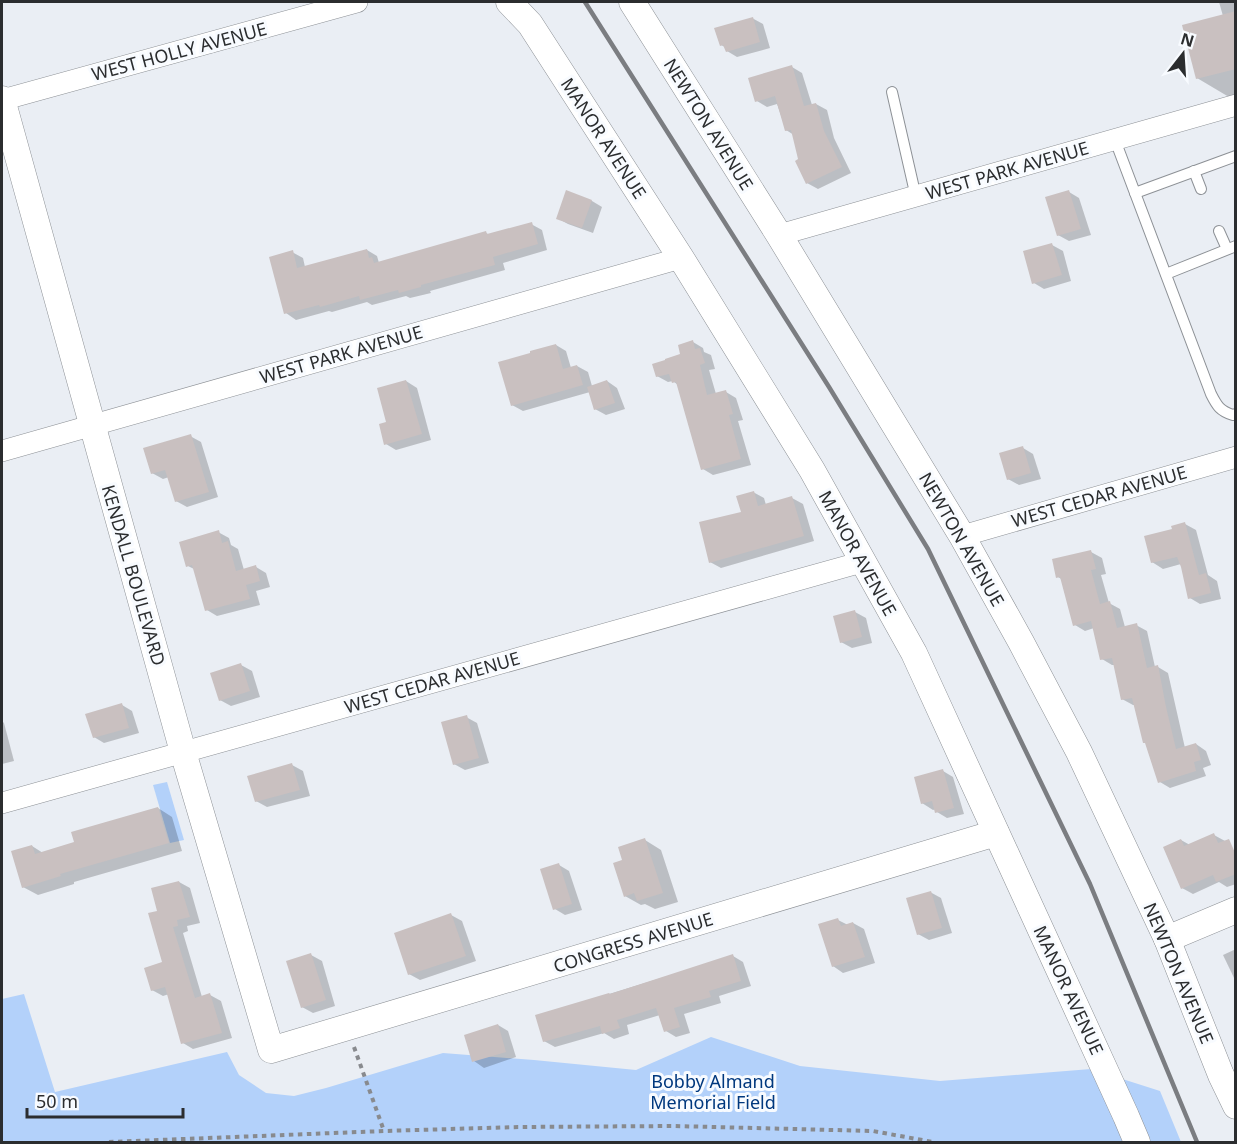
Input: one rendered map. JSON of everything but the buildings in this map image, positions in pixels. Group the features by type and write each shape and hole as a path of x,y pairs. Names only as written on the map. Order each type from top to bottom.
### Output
{"street":[{"name":"WEST HOLLY AVENUE","path":"2,100 357,2"},
{"name":"MANOR AVENUE","path":"509,2 530,24 681,258 812,470 914,653 1137,1143"},
{"name":"NEWTON AVENUE","path":"632,2 779,235 962,536 1021,642 1079,752 1167,939 1221,1075 1236,1106"},
{"name":"KENDALL BOULEVARD","path":"2,100 183,752 270,1050"},
{"name":"WEST PARK AVENUE","path":"779,235 1236,105"},
{"name":"WEST PARK AVENUE","path":"2,451 681,258"},
{"name":"WEST CEDAR AVENUE","path":"962,536 1236,457"},
{"name":"WEST CEDAR AVENUE","path":"2,803 862,561"},
{"name":"CONGRESS AVENUE","path":"270,1050 996,833"},
{"path":"1167,939 1236,910"}],"lane":[{"path":"892,92 916,196"},
{"path":"1115,140 1216,405 1224,412 1236,414"},
{"path":"1135,193 1236,156"},
{"path":"1194,171 1202,189"},
{"path":"1166,274 1231,248 1219,231"}],"path":[{"path":"353,1046 384,1131"},
{"path":"109,1143 384,1131 674,1126 873,1131 933,1143"}],"green space":[{"path":"167,782 184,840 170,843 153,785"},
{"name":"Bobby Almand Memorial Field","path":"24,994 55,1092 227,1052 239,1075 266,1093 294,1096 443,1053 636,1070 711,1037 800,1066 940,1081 1091,1069 1160,1091 1181,1142 2,1142 2,999"}],"railway":[{"path":"585,2 829,387 928,549 1090,884 1197,1142"}]}
